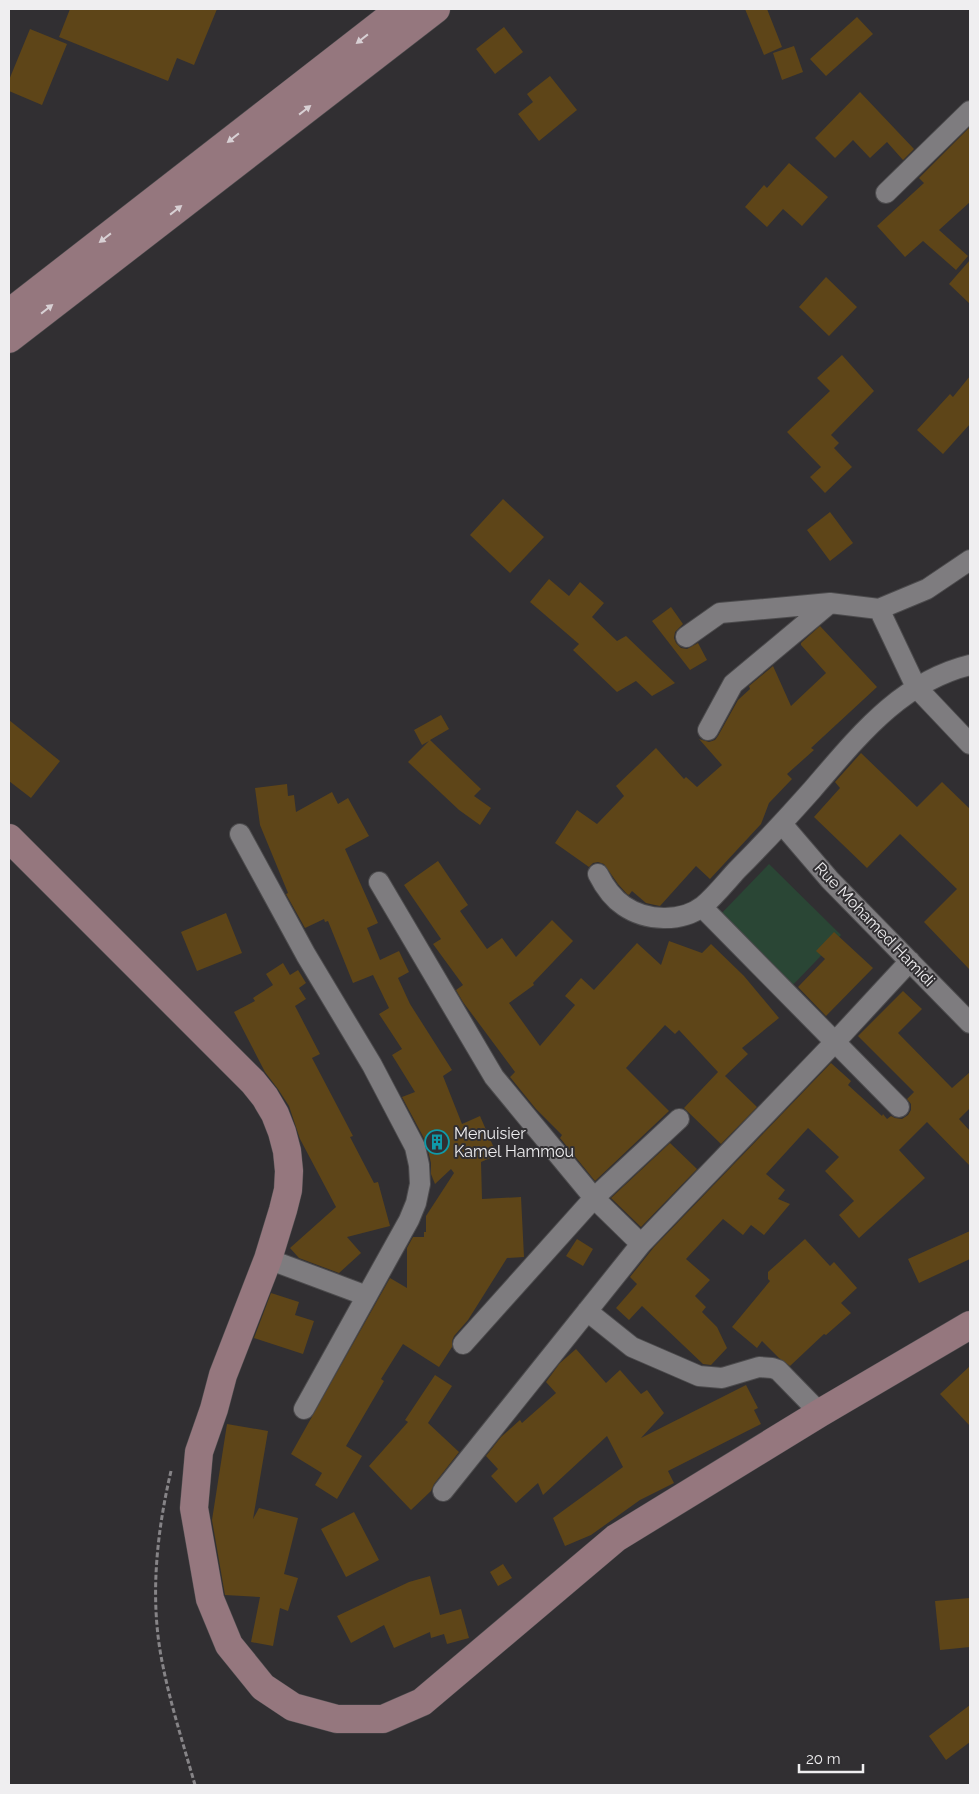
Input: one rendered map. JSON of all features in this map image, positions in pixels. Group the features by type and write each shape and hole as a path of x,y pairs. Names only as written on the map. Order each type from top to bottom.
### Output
{"street":[{"path":"9,313 400,9"},
{"path":"9,339 436,9"},
{"path":"886,193 970,111"},
{"path":"686,637 720,613 830,603 878,609 927,589 970,560"},
{"path":"708,730 732,684 830,603"},
{"path":"878,609 916,687 970,744"},
{"path":"598,874 604,886 613,897 624,906 636,912 663,918 690,913 702,906 782,824 875,719 894,702 916,687 939,676 970,665"},
{"name":"Rue Mohamed Hamidi","path":"782,824 830,880 970,1022"},
{"path":"240,834 306,955 372,1065 415,1147 419,1165 420,1184 416,1203 409,1220 304,1409"},
{"path":"9,838 253,1082 275,1114 282,1132 287,1151 289,1171 284,1210 268,1259 223,1375 214,1410 199,1452 194,1508 210,1599 229,1645 263,1687 293,1706 336,1719 383,1719 422,1702 616,1538 820,1413 970,1325"},
{"path":"379,882 494,1077 594,1198 641,1244"},
{"path":"702,906 899,1107"},
{"path":"443,1491 641,1244 910,961"},
{"path":"463,1344 594,1198 679,1119"},
{"path":"268,1259 367,1296"},
{"path":"587,1311 632,1347 699,1376 722,1378 759,1367 772,1368 783,1374 820,1413"}],"path":[{"path":"173,1465 158,1534 155,1595 161,1656 195,1785"}],"green space":[{"path":"769,864 841,935 789,989 717,918"}],"building":[{"path":"70,9 217,9 194,65 177,58 168,81 59,37"},
{"path":"745,9 767,9 782,47 764,55"},
{"path":"857,17 873,34 826,76 810,59"},
{"path":"504,27 523,52 495,74 476,49"},
{"path":"30,29 67,44 42,105 9,91 9,80"},
{"path":"794,46 803,72 782,80 773,53"},
{"path":"550,76 577,110 539,141 518,114 533,102 527,94"},
{"path":"860,92 914,149 903,160 887,142 870,158 853,140 835,158 815,138"},
{"path":"970,127 970,202 939,230 968,256 956,270 923,241 905,257 877,226 924,183 919,178"},
{"path":"789,163 828,197 802,226 783,209 767,227 745,207 764,185 767,188"},
{"path":"970,260 970,304 949,284"},
{"path":"826,277 857,307 829,336 799,307"},
{"path":"842,355 874,391 831,435 839,443 834,448 852,467 825,493 810,477 821,467 787,432 830,391 817,378"},
{"path":"970,376 970,424 943,454 917,430 950,394 953,397"},
{"path":"503,499 544,537 510,573 470,535"},
{"path":"830,512 853,543 830,561 807,530"},
{"path":"549,579 569,596 580,582 604,603 592,617 617,641 626,636 675,683 652,696 636,681 617,692 573,650 579,644 530,602"},
{"path":"671,607 683,624 675,632 674,638 676,643 681,648 687,649 698,643 707,660 690,670 652,621"},
{"path":"820,626 877,687 811,748 814,750 787,774 792,779 769,803 761,824 710,879 696,866 660,906 646,903 632,891 629,895 627,894 604,864 593,863 589,867 555,843 577,810 597,824 624,796 616,786 656,748 684,779 686,777 697,787 722,765 699,739 709,742 715,740 738,700 750,689 749,686 773,666 791,706 826,673 801,645"},
{"path":"441,715 449,729 430,740 481,789 474,796 491,808 480,825 459,810 408,762 429,741 422,745 414,730"},
{"path":"9,720 60,761 31,798 9,781"},
{"path":"861,753 917,807 942,782 970,809 970,970 924,922 957,889 900,834 867,868 814,817 840,788 835,782"},
{"path":"287,784 288,796 294,795 296,812 332,792 338,804 348,798 369,836 345,849 378,923 367,928 380,960 399,951 409,972 398,978 410,1004 452,1070 443,1076 462,1124 480,1116 497,1155 481,1162 482,1199 521,1197 524,1257 507,1258 468,1320 454,1336 452,1347 439,1367 403,1344 381,1379 384,1381 346,1446 362,1456 337,1499 315,1485 322,1473 291,1454 390,1278 407,1288 407,1248 413,1237 424,1237 424,1232 426,1232 426,1216 454,1173 451,1169 435,1184 431,1174 431,1163 426,1142 402,1097 415,1092 392,1055 402,1049 379,1014 389,1008 373,975 353,983 328,921 325,922 324,919 305,928 286,894 288,893 260,825 255,788"},
{"path":"438,861 468,905 460,911 487,949 502,938 516,957 552,920 573,941 533,983 534,985 509,1003 540,1046 575,1005 565,996 581,978 594,990 637,943 661,965 669,941 702,953 711,944 744,976 779,1018 742,1048 748,1054 725,1076 757,1107 721,1144 684,1108 718,1072 679,1030 675,1034 665,1025 626,1068 669,1111 595,1181 560,1138 562,1135 536,1109 510,1077 515,1072 463,1002 456,990 463,985 433,944 441,939 404,885"},
{"path":"226,913 242,953 197,971 181,932"},
{"path":"834,932 873,968 826,1016 798,987 825,959 816,951"},
{"path":"283,963 290,975 298,970 306,983 299,988 306,999 295,1006 320,1054 312,1058 353,1136 350,1137 374,1183 378,1182 390,1226 347,1237 361,1253 339,1273 299,1258 290,1248 336,1207 300,1139 289,1106 265,1072 234,1012 255,1001 253,998 273,985 266,974"},
{"path":"903,991 922,1009 898,1033 952,1088 970,1072 970,1108 959,1119 970,1131 970,1166 927,1122 899,1150 925,1178 859,1238 839,1215 854,1201 825,1171 839,1157 808,1128 766,1174 785,1190 778,1199 790,1204 764,1235 751,1225 743,1235 723,1219 686,1259 710,1280 695,1296 706,1307 702,1312 717,1327 727,1348 711,1365 703,1364 642,1306 629,1320 616,1308 637,1284 630,1277 654,1247 831,1063 851,1081 848,1085 882,1116 883,1114 887,1119 891,1116 902,1119 908,1115 911,1110 911,1104 907,1099 914,1092 858,1036"},
{"path":"670,1143 697,1169 641,1227 611,1198"},
{"path":"970,1231 970,1259 919,1283 908,1259"},
{"path":"577,1239 593,1249 583,1266 566,1256"},
{"path":"805,1239 830,1266 834,1262 857,1288 841,1303 851,1313 826,1335 824,1334 790,1366 762,1341 757,1348 732,1327 770,1281 768,1279 768,1272"},
{"path":"271,1293 299,1302 295,1315 314,1321 303,1354 254,1338"},
{"path":"576,1349 606,1383 620,1370 641,1394 647,1390 664,1413 641,1438 746,1385 758,1408 754,1410 761,1424 668,1471 674,1483 640,1500 591,1535 565,1546 553,1518 623,1467 607,1436 543,1495 538,1483 516,1503 491,1476 498,1469 486,1456 501,1437 520,1420 522,1423 556,1393 546,1382 560,1363"},
{"path":"970,1366 970,1426 940,1394"},
{"path":"435,1375 452,1386 428,1423 459,1452 434,1484 431,1491 411,1510 369,1466 408,1422 405,1420"},
{"path":"227,1424 268,1431 253,1519 259,1508 298,1518 284,1574 298,1578 288,1611 280,1608 273,1646 251,1642 260,1597 225,1595 212,1520"},
{"path":"354,1512 379,1560 346,1577 321,1529"},
{"path":"503,1564 512,1578 498,1586 490,1572"},
{"path":"430,1576 440,1615 461,1609 469,1638 447,1644 444,1634 431,1638 430,1632 394,1648 384,1625 351,1643 337,1616 409,1582"},
{"path":"970,1598 970,1647 940,1650 935,1601"},
{"path":"970,1705 970,1742 946,1760 929,1736"}],"place":[{"name":"Menuisier Kamel Hammou","path":"437,1142"}]}
